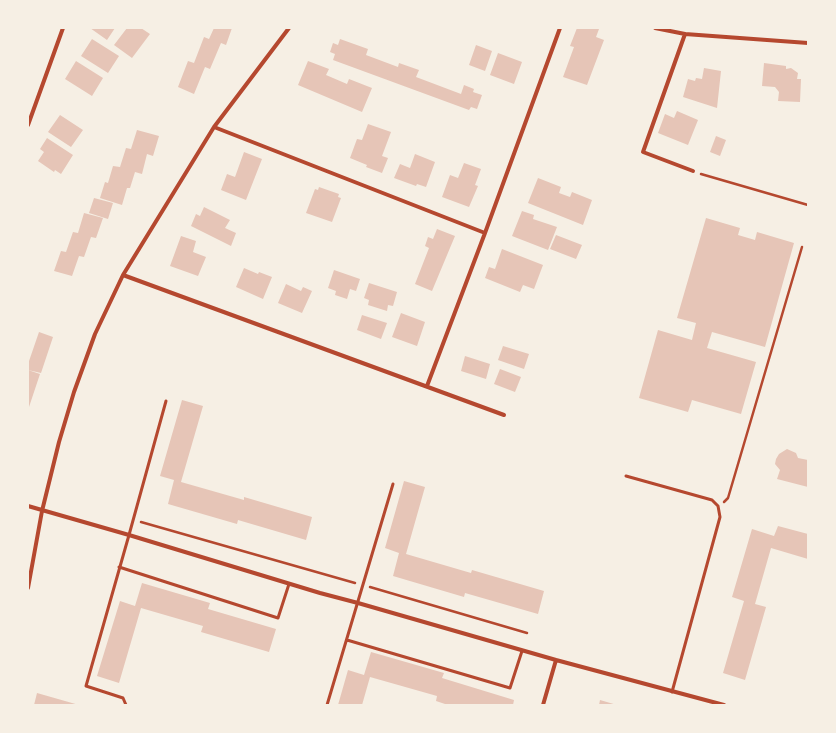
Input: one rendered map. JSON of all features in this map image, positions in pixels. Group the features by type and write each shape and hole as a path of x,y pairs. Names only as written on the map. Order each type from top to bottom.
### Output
{"street":[{"path":"28,125 63,28"},
{"path":"28,588 42,510 59,442 74,392 95,334 123,275 214,127 289,28"},
{"path":"426,386 485,233 560,28"},
{"path":"655,28 685,34 808,43"},
{"path":"685,34 643,152 693,171"},
{"path":"214,127 485,233"},
{"path":"123,275 504,415"},
{"path":"28,506 289,584 707,703 724,705"},
{"path":"543,705 556,660"}],"lane":[{"path":"126,705 123,698 86,686 166,401"},
{"path":"626,476 712,500 718,506 720,518 672,692"},
{"path":"328,705 393,484"},
{"path":"119,567 278,618 289,584"},
{"path":"347,640 510,688 522,650"}],"path":[{"path":"693,171 808,205"},
{"path":"718,506 728,498 802,246"},
{"path":"133,519 527,633"}],"building":[{"path":"90,28 115,28 107,40"},
{"path":"127,28 141,28 150,34 132,58 114,45"},
{"path":"214,28 232,28 226,45 221,43 210,69 205,67 194,94 178,87 188,61 194,63 204,37 209,39"},
{"path":"577,28 599,29 596,37 604,40 587,85 563,77 574,47 570,46"},
{"path":"92,39 119,56 108,73 81,56"},
{"path":"340,39 368,49 366,55 398,67 399,63 419,70 416,77 461,94 464,85 474,89 473,92 482,95 477,109 471,107 469,110 333,60 335,54 330,52 333,43 338,45"},
{"path":"476,45 492,51 485,71 469,65"},
{"path":"498,53 522,62 514,84 490,75"},
{"path":"76,61 103,78 92,96 65,79"},
{"path":"308,61 329,69 326,75 347,84 349,79 372,88 362,112 298,85"},
{"path":"764,63 786,66 786,69 791,68 798,73 797,79 801,79 800,102 778,101 779,92 775,87 762,86"},
{"path":"704,68 721,71 717,108 683,97 688,79 695,81 696,78 702,79"},
{"path":"677,111 698,120 688,145 658,133 665,114 674,118"},
{"path":"60,115 83,130 71,147 48,132"},
{"path":"368,124 391,132 382,156 388,158 382,173 366,167 367,165 350,158 357,139 362,140"},
{"path":"137,130 159,136 153,156 147,154 142,174 135,172 130,188 127,188 122,205 100,198 105,182 108,183 113,166 120,167 126,148 131,149"},
{"path":"716,136 726,140 720,156 710,152"},
{"path":"47,138 73,155 61,174 55,170 54,172 38,161 44,152 40,149"},
{"path":"244,152 262,159 246,200 221,190 227,174 235,177"},
{"path":"415,154 435,162 426,187 417,184 416,186 394,178 400,164 410,168"},
{"path":"464,163 481,169 475,185 478,186 469,207 442,197 450,175 458,178"},
{"path":"538,178 561,187 559,193 570,197 572,192 592,200 583,225 528,203"},
{"path":"319,187 339,194 338,197 341,198 332,222 306,213 315,189 318,190"},
{"path":"94,198 113,203 108,219 89,213"},
{"path":"204,207 230,220 225,228 236,233 231,246 191,226 196,214 200,216"},
{"path":"522,211 534,215 533,219 557,227 548,250 512,236"},
{"path":"84,213 103,218 96,238 91,237 84,257 79,256 72,276 54,271 61,251 66,252 73,232 78,233"},
{"path":"706,218 740,228 738,235 755,240 757,232 794,243 765,347 712,332 707,348 756,362 741,414 692,400 688,412 639,398 658,330 692,340 696,323 677,318"},
{"path":"437,229 455,236 432,291 415,284 429,248 425,246 428,237 433,239"},
{"path":"556,235 582,245 576,259 550,249"},
{"path":"181,236 196,241 193,252 206,257 198,276 170,266"},
{"path":"502,249 543,265 534,289 523,285 520,292 485,278 489,267 495,269"},
{"path":"244,268 258,274 259,272 272,277 263,299 236,287"},
{"path":"334,270 360,279 356,291 350,289 347,299 335,295 336,291 328,288"},
{"path":"369,283 397,292 393,306 388,305 387,311 368,305 369,300 364,298"},
{"path":"286,284 301,291 303,287 312,291 302,313 278,303"},
{"path":"401,313 425,322 417,346 392,337"},
{"path":"362,315 387,323 381,339 357,330"},
{"path":"39,332 53,337 41,373 28,370 28,364"},
{"path":"503,346 529,354 524,369 498,360"},
{"path":"465,356 490,364 486,379 461,371"},
{"path":"500,369 521,377 515,392 494,384"},
{"path":"28,370 40,374 28,410"},
{"path":"182,400 203,406 181,482 244,500 244,497 312,517 306,540 238,520 237,524 168,504 174,480 160,476"},
{"path":"787,449 796,453 798,458 808,460 808,487 777,479 780,470 775,464 776,459 779,454"},
{"path":"404,481 425,487 406,554 471,573 472,570 544,591 538,614 465,593 464,597 393,576 399,553 385,548"},
{"path":"778,526 808,534 808,559 771,548 755,604 766,607 745,680 723,673 744,601 732,597 752,529 774,536"},
{"path":"142,583 210,603 208,609 276,629 269,652 201,632 203,626 141,608 119,683 97,676 120,601 135,606"},
{"path":"371,652 444,673 442,678 514,700 513,705 448,705 436,701 437,696 370,677 362,705 338,705 348,670 364,675"},
{"path":"37,693 79,705 34,705"},
{"path":"600,700 617,705 599,705"}]}
